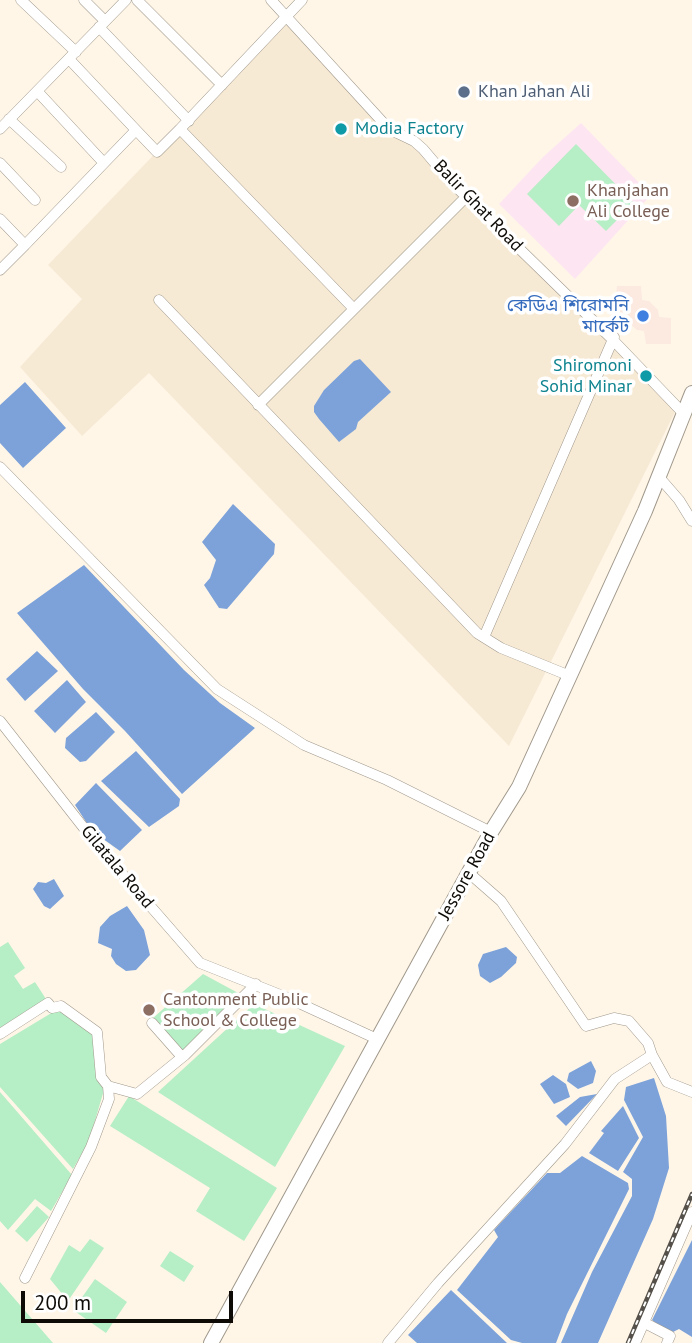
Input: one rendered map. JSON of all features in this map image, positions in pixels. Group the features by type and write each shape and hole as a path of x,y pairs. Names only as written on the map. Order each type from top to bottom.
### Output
{"highway":[{"name":"Jessore Road","path":"211,1343 491,832 519,788 659,477 692,393"}],"street":[{"path":"21,0 157,152 302,0"},
{"path":"85,0 102,24 189,121"},
{"path":"0,129 126,0"},
{"path":"137,0 222,85"},
{"name":"Balir Ghat Road","path":"273,0 391,126 416,138 467,196 614,339 685,413"},
{"path":"37,91 103,162"},
{"path":"9,119 61,167"},
{"path":"0,270 136,130"},
{"path":"180,130 354,309"},
{"path":"0,163 35,200"},
{"path":"258,405 467,196"},
{"path":"0,219 25,245"},
{"path":"159,300 443,598 484,636 501,648 570,676"},
{"path":"484,636 614,339"},
{"path":"0,467 217,689 304,745 387,780 491,832"},
{"path":"659,477 679,500 692,521"},
{"name":"Gilatala Road","path":"0,721 98,846 200,963 256,984 377,1040"},
{"path":"469,873 501,901 586,1026 614,1018 629,1021 648,1043 667,1082 692,1092"},
{"path":"108,1086 137,1094 182,1057 256,984"},
{"path":"0,1034 48,1003 52,1008 61,1006 97,1032 101,1077 108,1086 109,1099 91,1147 25,1278"},
{"path":"152,1023 182,1057"},
{"path":"388,1343 438,1283 565,1144 615,1079 652,1055"},
{"path":"635,1343 692,1212"},
{"path":"643,1322 670,1336 667,1343"}],"shaded area":[{"path":"287,16 389,129 414,141 677,408 509,746 149,373 82,436 20,367 82,299 48,265"},
{"name":"Khanjahan Ali College","path":"581,123 651,195 575,279 499,204 543,157"},
{"name":"কেডিএ শিরোমনি মার্কেট","path":"617,286 641,286 642,300 649,301 658,310 659,317 671,318 671,344 646,344 644,331 637,330 628,322 628,314 614,311"}],"green space":[{"path":"576,144 634,203 606,231 579,205 559,226 527,194"},
{"path":"8,942 25,968 14,976 23,989 35,982 46,999 2,1030 0,947"},
{"path":"203,974 240,994 184,1055 153,1018"},
{"path":"254,1004 345,1046 275,1167 158,1092"},
{"path":"58,1009 94,1033 104,1090 89,1141 73,1169 0,1087 0,1044"},
{"path":"0,1092 72,1175 51,1211 35,1199 8,1230 0,1221"},
{"path":"129,1096 277,1188 244,1241 196,1211 210,1188 110,1126"},
{"path":"37,1206 49,1217 27,1242 15,1231"},
{"path":"90,1239 104,1248 68,1301 50,1279 69,1245 80,1252"},
{"path":"170,1251 194,1266 184,1282 160,1266"},
{"path":"95,1279 127,1302 106,1333 73,1310"},
{"path":"0,1282 53,1343 0,1343"}],"water":[{"path":"360,359 391,392 358,422 356,429 339,442 314,412 314,406 324,390 354,361"},
{"path":"25,382 66,428 23,468 0,443 0,405"},
{"path":"233,504 275,544 274,554 227,609 219,608 204,585 210,578 216,560 202,542"},
{"path":"84,565 184,670 220,703 255,728 182,794 83,689 17,613"},
{"path":"37,651 58,671 25,701 6,679"},
{"path":"67,680 86,702 55,733 34,711"},
{"path":"96,712 115,732 86,761 80,762 65,748 66,738"},
{"path":"136,751 180,799 179,806 149,827 101,781"},
{"path":"96,783 142,830 120,851 92,831 75,805"},
{"path":"54,879 64,896 50,909 44,906 33,889 38,882 46,883"},
{"path":"127,906 144,930 150,955 136,970 126,971 116,964 111,956 112,949 98,943 100,927 110,916"},
{"path":"506,947 517,957 516,963 490,983 480,976 478,965 483,954"},
{"path":"591,1061 596,1071 593,1083 578,1089 567,1081 569,1073"},
{"path":"553,1075 566,1084 570,1097 554,1104 540,1084"},
{"path":"654,1078 666,1116 669,1168 653,1219 598,1343 561,1343 592,1272 632,1196 632,1179 623,1172 643,1137 624,1100 626,1087"},
{"path":"597,1094 566,1126 556,1116 580,1097"},
{"path":"623,1106 639,1138 618,1171 589,1153 604,1133 601,1131"},
{"path":"582,1156 628,1183 629,1189 567,1314 556,1343 522,1343 511,1340 457,1290 498,1237 494,1230 547,1173 560,1173"},
{"path":"692,1240 692,1337 679,1329 669,1334 652,1320"},
{"path":"451,1290 507,1343 417,1343 408,1335"}],"railway":[{"path":"628,1343 692,1194"}],"place":[{"name":"Khan Jahan Ali","path":"464,92"},
{"name":"Modia Factory","path":"341,129"},
{"name":"Khanjahan Ali College","path":"573,201"},
{"name":"কেডিএ শিরোমনি মার্কেট","path":"643,316"},
{"name":"Shiromoni Sohid Minar","path":"646,376"},
{"name":"Cantonment Public School & College","path":"149,1010"}]}
